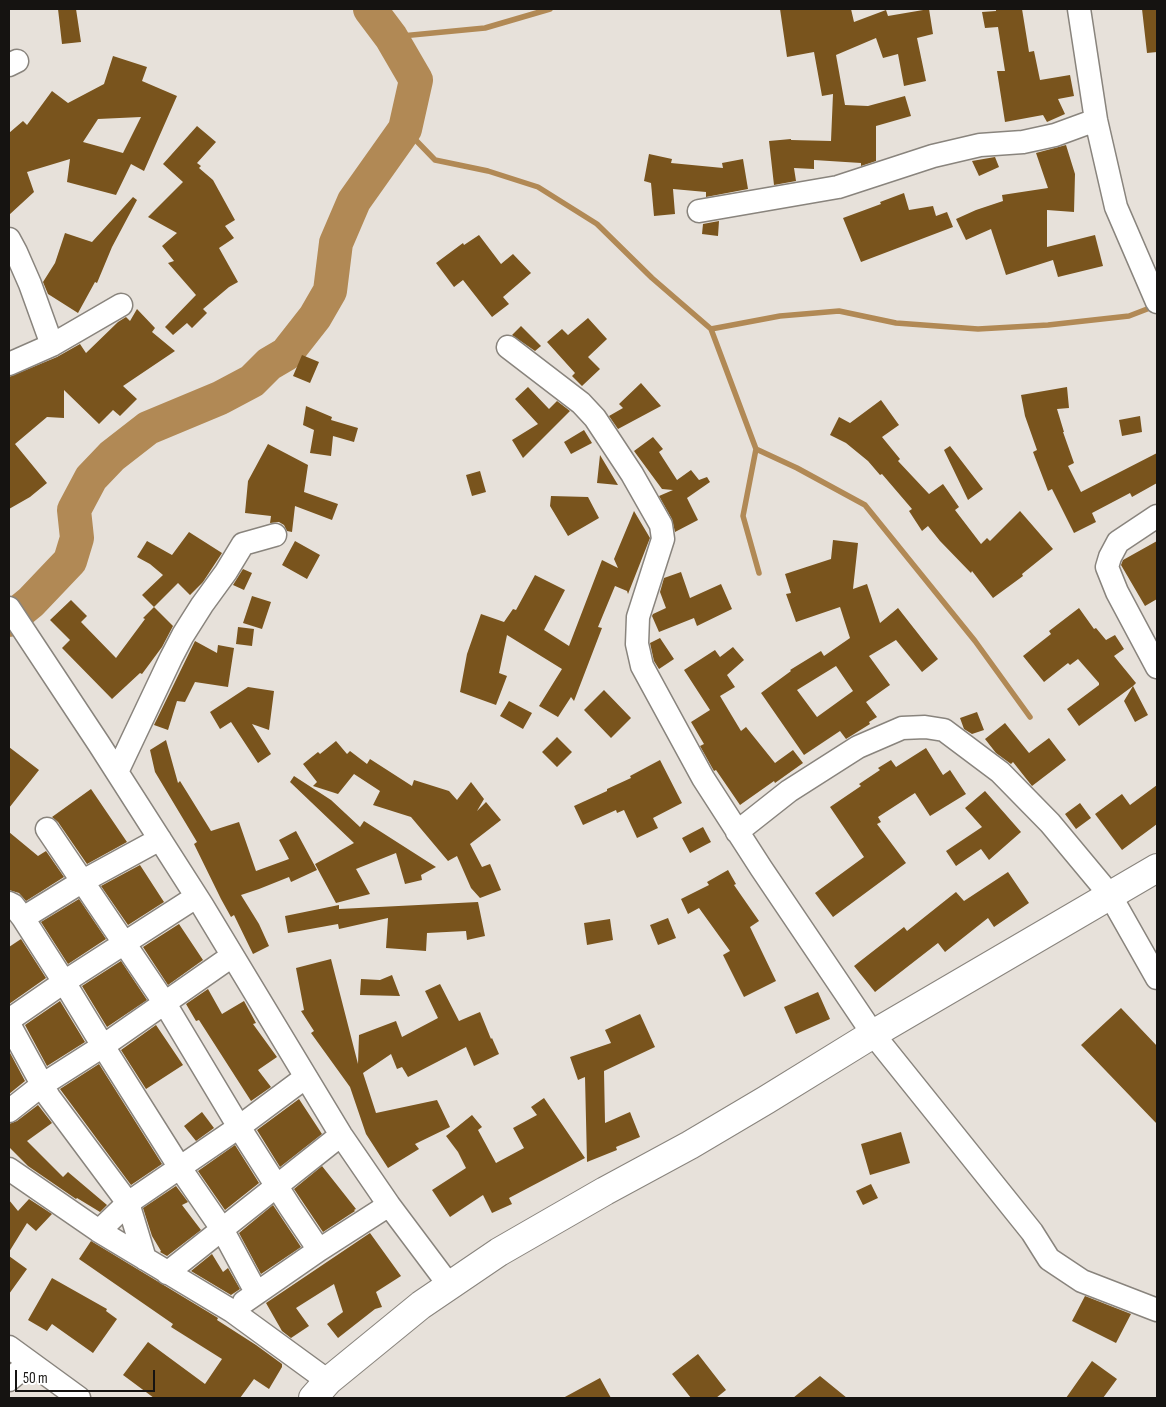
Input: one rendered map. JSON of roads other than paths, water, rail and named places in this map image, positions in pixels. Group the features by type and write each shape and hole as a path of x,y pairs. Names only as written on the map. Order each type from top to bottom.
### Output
{"street":[{"path":"1079,9 1096,120 1116,207 1157,302"},
{"path":"699,211 838,187 933,156 980,145 1024,142 1055,135 1096,120"},
{"path":"9,239 30,284 52,344"},
{"path":"9,364 52,344 121,305"},
{"path":"508,347 581,403 595,418 632,474 661,525 663,539 638,617 637,644 642,666 703,778 737,832 873,1034 1026,1225 1049,1260 1082,1281 1157,1310"},
{"path":"1157,516 1118,542 1110,556 1107,567 1117,592 1157,667"},
{"path":"117,772 182,635 243,544 275,535"},
{"path":"9,608 196,896 341,1135 389,1205 448,1285"},
{"path":"737,832 789,791 858,747 902,728 925,727 944,730 1000,772 1050,823 1110,896 1157,978"},
{"path":"47,829 164,1002 239,1127 319,1250"},
{"path":"160,839 83,882 16,911 64,982 180,1168 222,1229 256,1292"},
{"path":"9,1169 99,1231 232,1311 321,1389 413,1311 448,1285 499,1252 604,1191 690,1146 873,1034 1157,868"},
{"path":"145,1259 128,1203 49,1097 9,1022 64,982 196,896"},
{"path":"9,1111 42,1085 103,1046 232,956"},
{"path":"99,1231 128,1203 239,1127 306,1077"},
{"path":"167,1273 341,1135"},
{"path":"232,1311 256,1292 389,1205"},
{"path":"9,1347 79,1398"},
{"path":"9,1380 29,1363"}],"waterway":[{"path":"9,620 31,602 70,561 77,538 74,510 91,478 112,456 148,428 220,398 252,381 269,364 286,354 315,317 330,291 336,243 354,201 405,129 416,80 391,37 370,9"},
{"path":"391,37 485,28 550,9"},
{"path":"405,129 435,160 488,171 538,187 597,224 652,278 711,329 780,316 839,311 896,323 978,329 1048,325 1129,316 1155,306"},
{"path":"711,329 756,449 797,468 865,505 975,641 1030,717"},
{"path":"756,449 743,516 759,573"}]}
